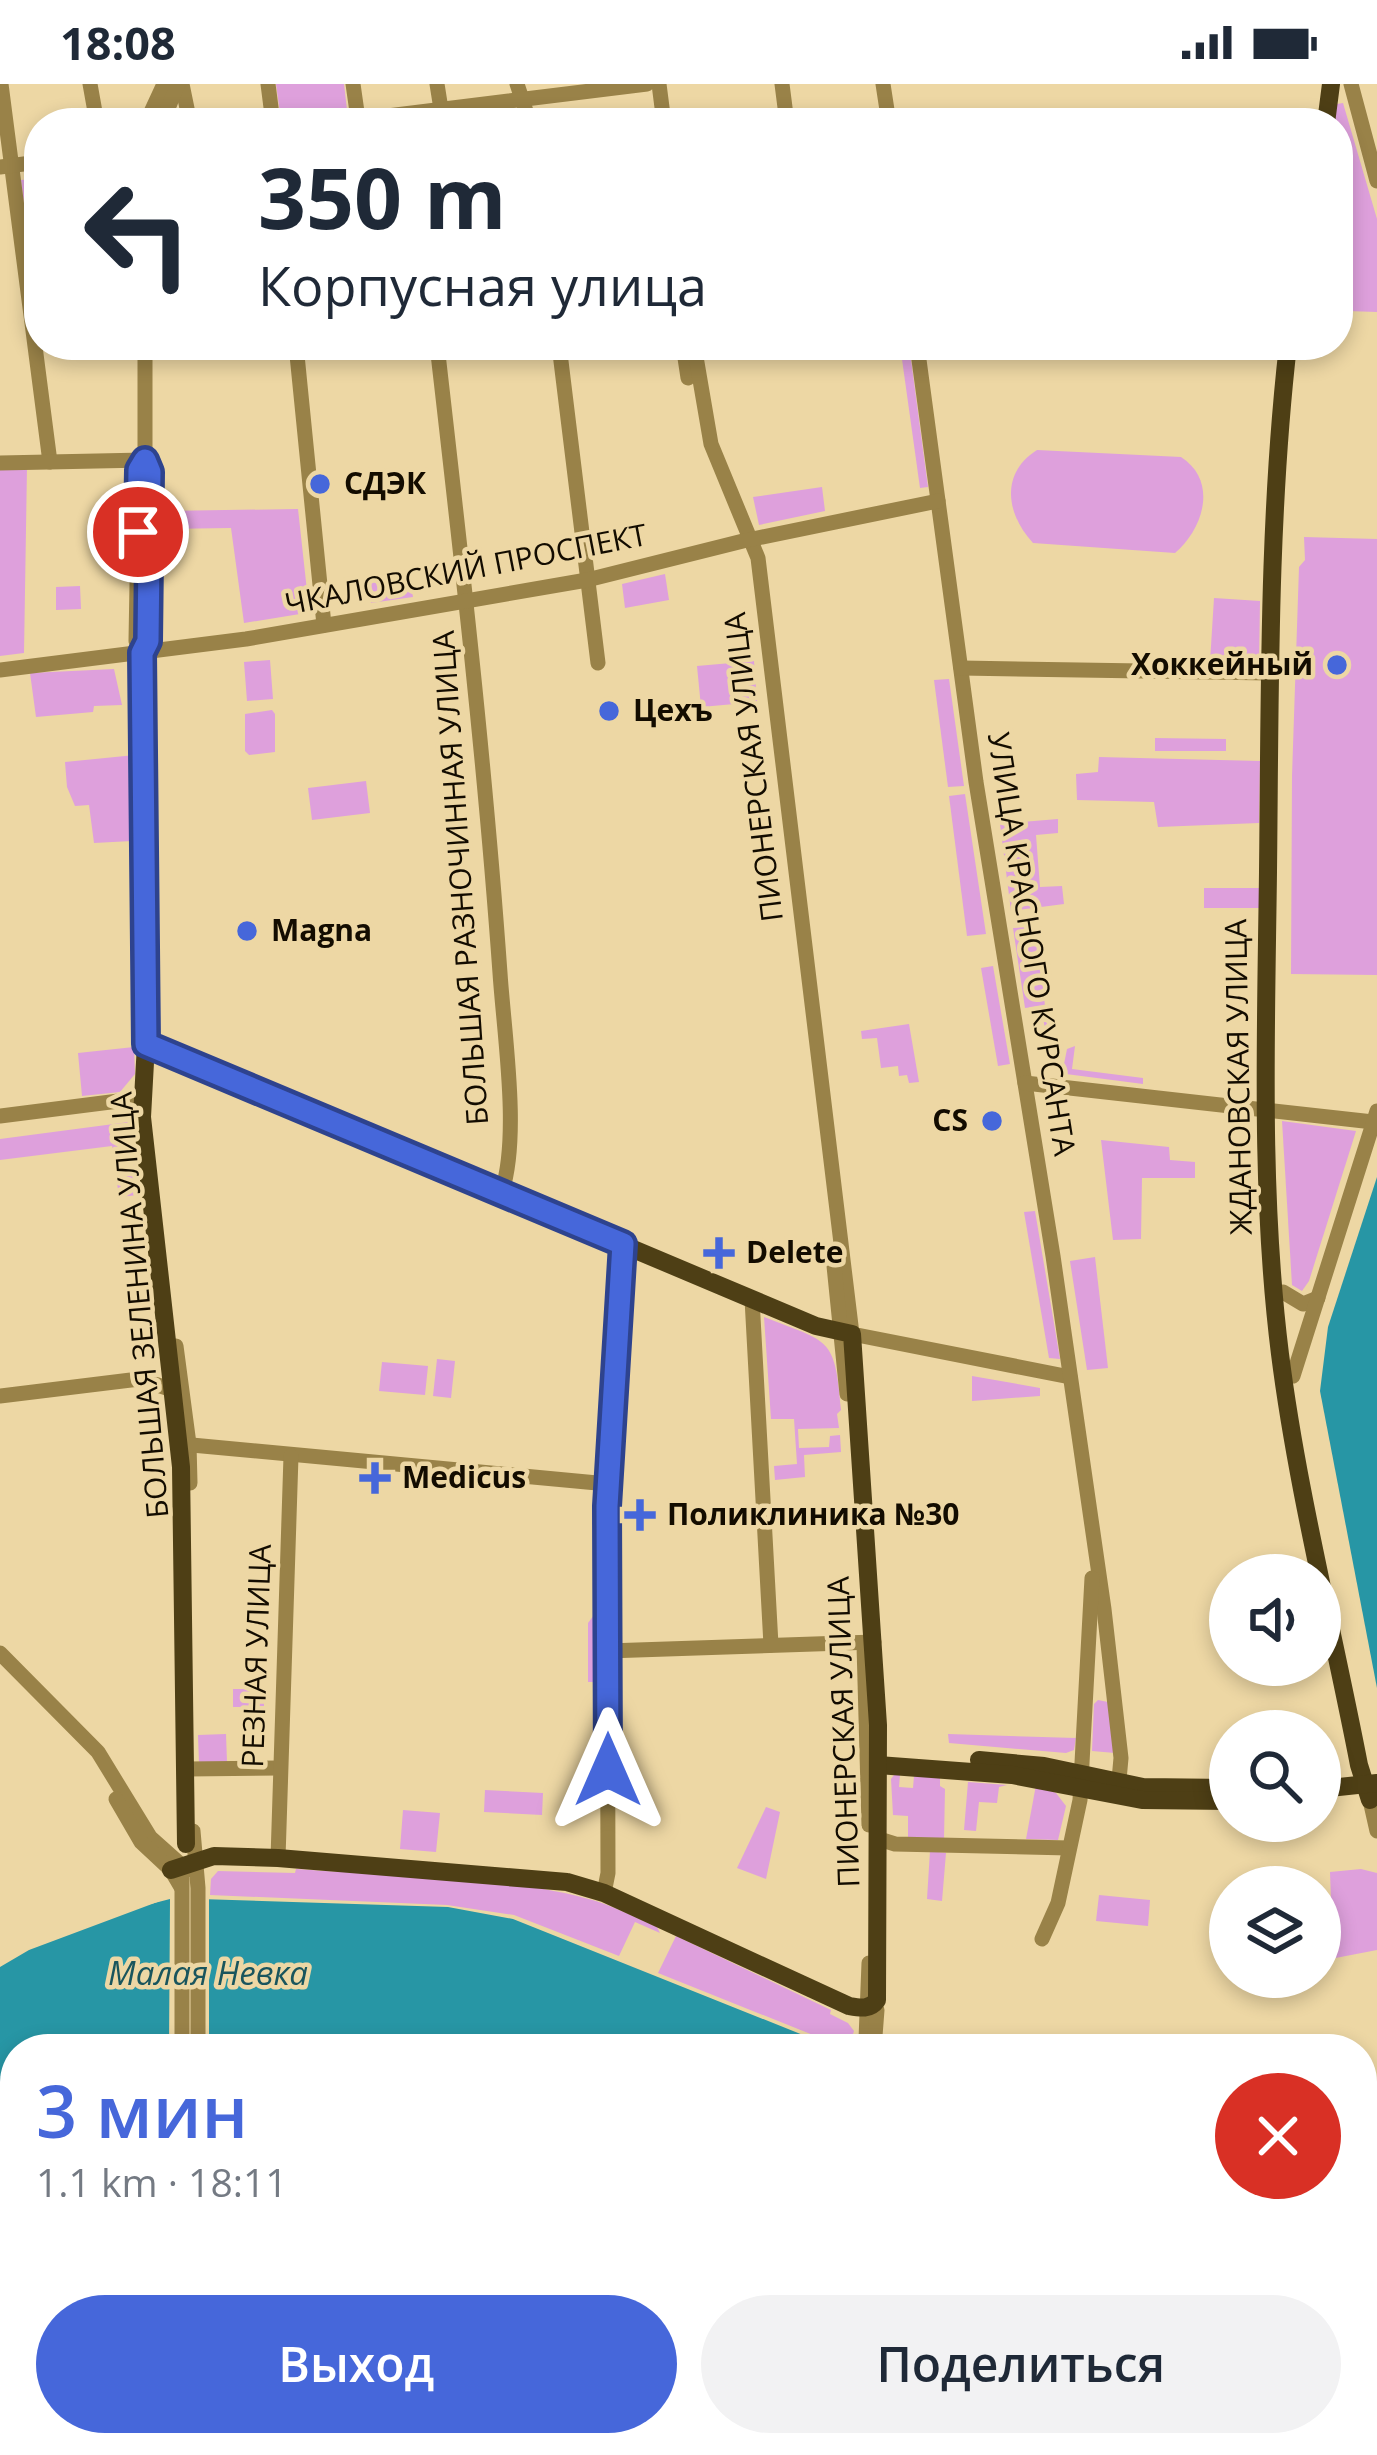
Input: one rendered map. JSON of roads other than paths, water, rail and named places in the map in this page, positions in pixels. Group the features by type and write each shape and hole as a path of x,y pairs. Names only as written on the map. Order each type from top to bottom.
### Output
{"main road":[{"name":"ЖДАНОВСКАЯ УЛИЦА","path":"1286,360 1276,448 1270,673 1268,1108 1280,1357 1372,1791"},
{"name":"ЖДАНОВСКАЯ УЛИЦА","path":"1298,360 1287,449 1268,1108 1293,1376 1372,1791"},
{"name":"БОЛЬШАЯ ЗЕЛЕНИНА УЛИЦА","path":"146,1044 142,1103 173,1390 185,1444 190,1769 186,1869"},
{"path":"146,1044 816,1326 847,1333"},
{"name":"ПИОНЕРСКАЯ УЛИЦА","path":"847,1333 879,1839 872,2004"},
{"path":"875,1759 1209,1799"},
{"path":"1119,1789 1209,1788"},
{"path":"1341,1790 1372,1791"},
{"path":"1341,1797 1372,1791"},
{"path":"186,1869 278,1858 567,1882 604,1893 838,2002 872,2004"}],"street":[{"path":"1,84 6,166 24,287"},
{"path":"444,108 519,91 648,84"},
{"path":"1327,90 1353,92 1377,181"},
{"path":"35,360 50,462"},
{"name":"БОЛЬШАЯ ЗЕЛЕНИНА УЛИЦА","path":"145,360 145,460 150,472 148,641 142,653 146,1044 185,1444"},
{"path":"298,360 324,625"},
{"name":"БОЛЬШАЯ РАЗНОЧИННАЯ УЛИЦА","path":"439,360 502,996 510,1164 502,1191"},
{"path":"561,360 598,663"},
{"name":"ПИОНЕРСКАЯ УЛИЦА","path":"685,360 698,437 748,540"},
{"name":"ПИОНЕРСКАЯ УЛИЦА","path":"697,360 711,444 748,540 823,1090 847,1333"},
{"name":"УЛИЦА КРАСНОГО КУРСАНТА","path":"919,360 961,668 1070,1377 1114,1700 1119,1789"},
{"path":"0,463 145,460"},
{"name":"ЧКАЛОВСКИЙ ПРОСПЕКТ","path":"0,670 142,653 587,580 748,540 938,501"},
{"path":"961,668 1270,673"},
{"path":"1025,1083 1375,1116 1293,1376"},
{"name":"ПИОНЕРСКАЯ УЛИЦА","path":"823,1090 815,1106 847,1333"},
{"path":"0,1116 142,1103"},
{"path":"0,1126 142,1103"},
{"path":"604,1893 608,1874 608,1484 623,1244"},
{"path":"1283,1292 1303,1304 1318,1298"},
{"path":"752,1299 771,1645"},
{"path":"847,1333 1070,1377"},
{"path":"0,1396 139,1379 170,1360"},
{"path":"139,1379 173,1390"},
{"path":"185,1444 608,1484"},
{"name":"РЕЗНАЯ УЛИЦА","path":"278,1858 291,1456"},
{"name":"УЛИЦА КРАСНОГО КУРСАНТА","path":"1042,1939 1058,1903 1082,1781 1094,1551"},
{"path":"607,1651 870,1642"},
{"path":"0,1653 94,1748 151,1837 186,1869 197,2034"},
{"path":"0,1667 89,1757 141,1842 186,1869"},
{"path":"1087,1699 1101,1694 1114,1700"},
{"name":"ПИОНЕРСКАЯ УЛИЦА","path":"872,2004 875,1759"},
{"path":"190,1769 279,1768"},
{"name":"ЖДАНОВСКАЯ УЛИЦА","path":"1372,1791 1377,1831"},
{"path":"879,1839 895,1844 1069,1847"},
{"path":"182,2034 186,1869"},
{"path":"838,2002 860,2034"},
{"path":"868,2034 872,2004"}],"water":[{"path":"1377,1177 1377,1688 1320,1391 1328,1327"},
{"name":"Малая Невка","path":"168,1898 448,1907 513,1919 800,2034 0,2034 0,1967 29,1950"}],"place":[{"name":"СДЭК","path":"320,484"},
{"name":"Хоккейный","path":"1337,665"},
{"name":"Цехъ","path":"609,711"},
{"name":"Magna","path":"247,931"},
{"name":"CS","path":"992,1121"},
{"name":"Delete","path":"719,1253"},
{"name":"Medicus","path":"375,1478"},
{"name":"Поликлиника №30","path":"640,1515"}]}
